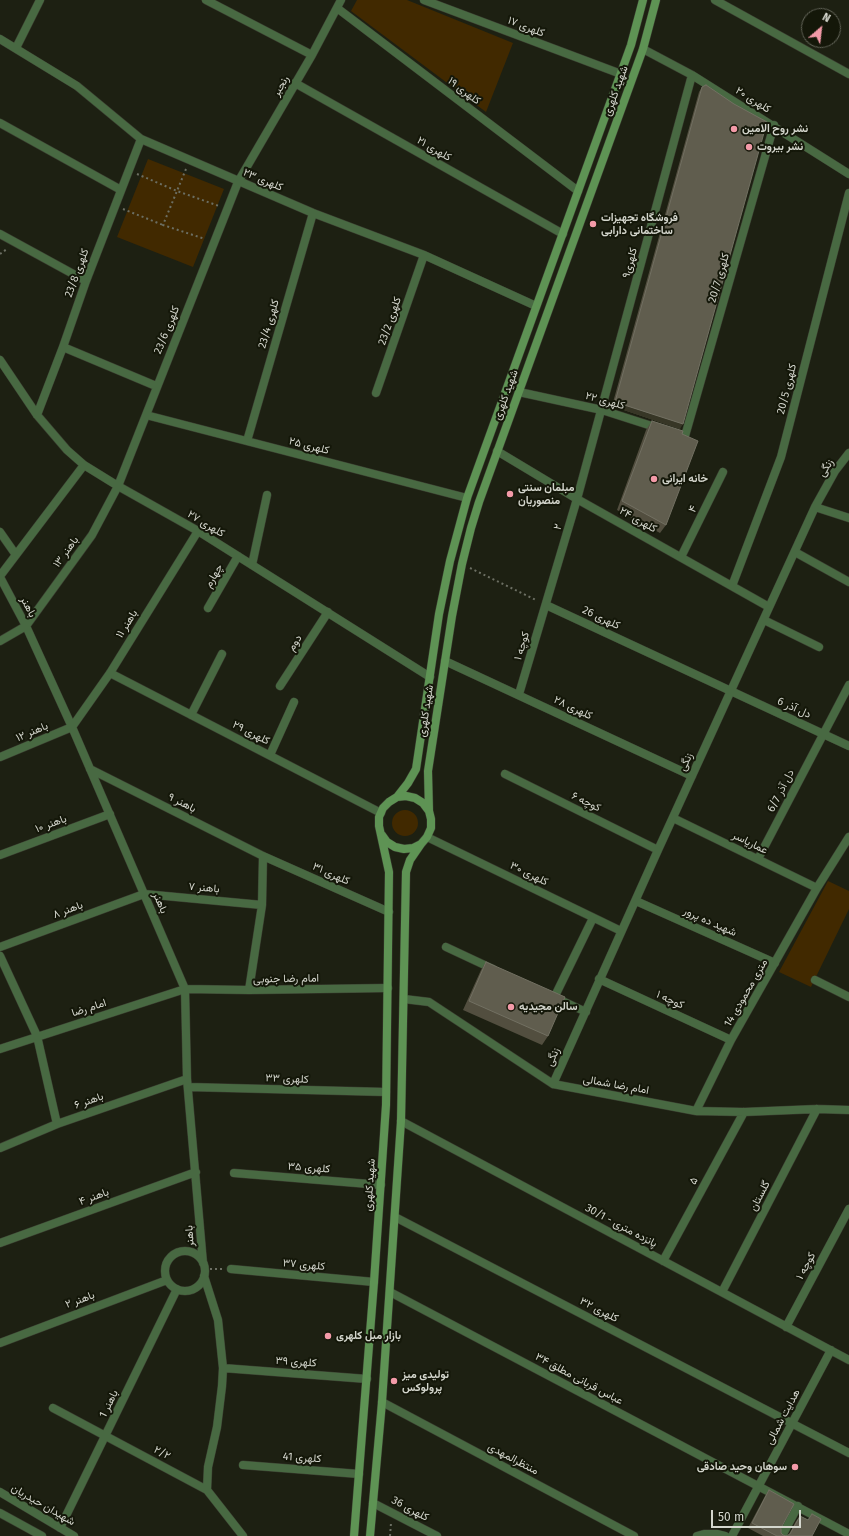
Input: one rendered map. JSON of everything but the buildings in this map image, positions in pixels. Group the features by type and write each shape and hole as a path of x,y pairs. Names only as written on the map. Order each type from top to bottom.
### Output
{"main road":[{"name":"شهید کلهری","path":"397,797 408,783 416,769 440,614 450,561 467,498 621,74 631,45 643,0"},
{"name":"شهید کلهری","path":"429,810 428,771 445,661 462,564 479,502 643,49 656,0"},
{"path":"370,1536 382,1402 401,1121 406,872 410,860 428,837 432,819 429,810 423,803 415,798 406,796 397,797 389,802 383,808 379,826 382,835 387,842 395,847 404,849 413,848 421,844"},
{"name":"شهید کلهری","path":"354,1536 381,1185 386,1092 389,872 382,835"}],"street":[{"path":"16,48 40,0"},
{"path":"206,0 312,55"},
{"name":"رنجبر","path":"238,182 312,55 341,0"},
{"name":"کلهری ۱۷","path":"424,0 621,74"},
{"path":"715,0 849,74"},
{"name":"کلهری ۱۹","path":"336,8 578,191"},
{"name":"کلهری ۲۳","path":"0,39 77,86 141,140 313,213 424,256 536,306"},
{"name":"کلهری ۲۰","path":"643,49 692,75 849,174"},
{"name":"کلهری۹","path":"602,410 692,75"},
{"name":"کلهری ۲۱","path":"295,83 563,234"},
{"path":"0,123 121,190"},
{"name":"کلهری 20/7","path":"685,436 774,126"},
{"name":"کلهری 23/8","path":"37,415 86,281 141,140"},
{"name":"کلهری 23/6","path":"118,486 156,386 238,182"},
{"name":"کلهری 20/5","path":"732,586 781,457 849,194"},
{"name":"کلهری 23/4","path":"246,441 313,213"},
{"path":"0,234 86,281"},
{"name":"کلهری 23/2","path":"376,393 424,256"},
{"path":"63,347 156,386"},
{"name":"کلهری ۲۷","path":"0,360 37,415 67,450 84,465 118,486 198,530 430,677"},
{"name":"کلهری ۲۲","path":"519,392 602,410 685,436"},
{"name":"۲","path":"546,605 602,410"},
{"name":"کلهری ۲۵","path":"146,415 467,498"},
{"name":"کلهری ۲۴","path":"497,451 577,499 769,607"},
{"name":"زنگی","path":"553,1084 672,818 815,507 835,472 849,453"},
{"name":"باهنر","path":"84,465 0,576 26,626 72,727 186,989 188,1083 204,1269 218,1320 223,1368 217,1427 208,1467 207,1490"},
{"name":"۴","path":"681,557 723,472"},
{"name":"باهنر ۱۳","path":"26,626 92,534 118,486"},
{"path":"252,565 267,495"},
{"path":"815,507 849,518"},
{"name":"باهنر ۱۱","path":"72,727 110,673 198,530"},
{"path":"0,532 16,555"},
{"path":"795,552 849,582"},
{"name":"چهارم","path":"208,608 238,556"},
{"name":"کلهری 26","path":"546,605 730,691"},
{"name":"۱ کوچه","path":"519,694 546,605"},
{"name":"دوم","path":"280,686 328,612"},
{"path":"764,620 819,647"},
{"path":"0,641 26,626"},
{"path":"191,715 222,654"},
{"name":"کلهری ۲۸","path":"445,661 519,694 692,776"},
{"name":"کلهری ۲۹","path":"110,673 381,813"},
{"name":"دل آذر 6/7","path":"758,860 849,685"},
{"name":"دل آذر 6","path":"730,691 849,746"},
{"path":"270,755 294,702"},
{"name":"باهنر ۱۲","path":"0,757 72,727"},
{"name":"باهنر ۹","path":"90,769 264,856"},
{"name":"۶ کوچه","path":"505,774 658,850"},
{"name":"باهنر ۱۰","path":"0,855 110,814"},
{"name":"عماریاسر","path":"672,818 817,888"},
{"name":"کلهری ۳۰","path":"428,837 621,931"},
{"name":"14 متری محمودی","path":"696,1111 731,1040 817,888 849,837"},
{"path":"249,990 262,905 264,856"},
{"name":"کلهری ۳۱","path":"264,856 389,912"},
{"name":"باهنر ۷","path":"144,894 262,905"},
{"name":"باهنر ۸","path":"0,947 144,894"},
{"name":"شهید ده پرور","path":"636,901 775,963"},
{"path":"586,1012 551,996 593,918"},
{"path":"446,947 504,974"},
{"path":"0,956 37,1036 57,1124"},
{"name":"۱ کوچه","path":"599,979 731,1040"},
{"path":"815,980 849,997"},
{"name":"امام رضا جنوبی","path":"186,989 249,990 388,988"},
{"name":"امام رضا","path":"0,1049 186,989"},
{"name":"امام رضا شمالی","path":"404,999 429,1002 553,1084 696,1111 744,1112 849,1110"},
{"name":"کلهری ۳۳","path":"188,1083 386,1092"},
{"name":"باهنر ۶","path":"0,1148 57,1124 188,1083"},
{"name":"گلستان","path":"722,1292 817,1110"},
{"name":"۵","path":"663,1261 744,1112"},
{"name":"30/1 - پانزده متری","path":"401,1121 849,1360"},
{"name":"باهنر ۴","path":"0,1243 196,1172"},
{"name":"کلهری ۳۵","path":"234,1173 381,1185"},
{"name":"کوچه ۱","path":"786,1327 848,1215"},
{"name":"کلهری ۳۲","path":"395,1217 792,1422 849,1453"},
{"path":"180,1252 193,1253 199,1257 204,1269 202,1282 191,1290 184,1291 177,1289 167,1280 166,1266 174,1255 180,1252"},
{"name":"کلهری ۳۷","path":"231,1269 374,1282"},
{"name":"باهنر ۲","path":"0,1343 167,1280"},
{"name":"باهنر 1","path":"60,1528 177,1289"},
{"name":"عباس قربانی مطلق ۳۴","path":"390,1292 759,1485"},
{"name":"هدایت شمالی","path":"732,1536 830,1350"},
{"name":"کلهری ۳۹","path":"223,1368 367,1379"},
{"name":"منتظرالمهدی","path":"382,1402 634,1536"},
{"name":"۲/۲","path":"53,1408 207,1490"},
{"name":"کلهری 41","path":"243,1465 359,1474"},
{"path":"759,1485 849,1534"},
{"path":"207,1490 243,1536"},
{"name":"شهیدان حیدریان","path":"0,1492 74,1536"},
{"name":"کلهری 36","path":"373,1503 437,1536"},
{"path":"782,1536 798,1506"},
{"path":"0,1513 42,1536"},
{"path":"697,1536 704,1534 717,1534 725,1536"}],"path":[{"path":"163,225 190,161"},
{"path":"129,170 177,191 227,209"},
{"path":"115,206 163,225 214,242"},
{"path":"462,564 546,605"},
{"path":"204,1269 231,1269"}],"shaded area":[{"path":"357,0 407,0 513,43 486,112 351,11"},
{"path":"148,159 224,189 193,267 117,237"},
{"path":"405,810 414,814 418,823 414,832 405,836 396,832 392,823 396,814"},
{"path":"828,881 849,891 849,909 811,987 779,972"}],"place":[{"name":"نشر روح الامین","path":"734,129"},
{"name":"نشر بیروت","path":"749,147"},
{"name":"فروشگاه تجهیزات ساختمانی دارابی","path":"593,224"},
{"name":"خانه ایرانی","path":"654,479"},
{"name":"مبلمان سنتی منصوریان","path":"510,494"},
{"name":"سالن مجیدیه","path":"511,1007"},
{"name":"بازار مبل کلهری","path":"328,1336"},
{"name":"تولیدی میز پرولوکس","path":"394,1381"},
{"name":"سوهان وحید صادقی","path":"795,1467"}]}
